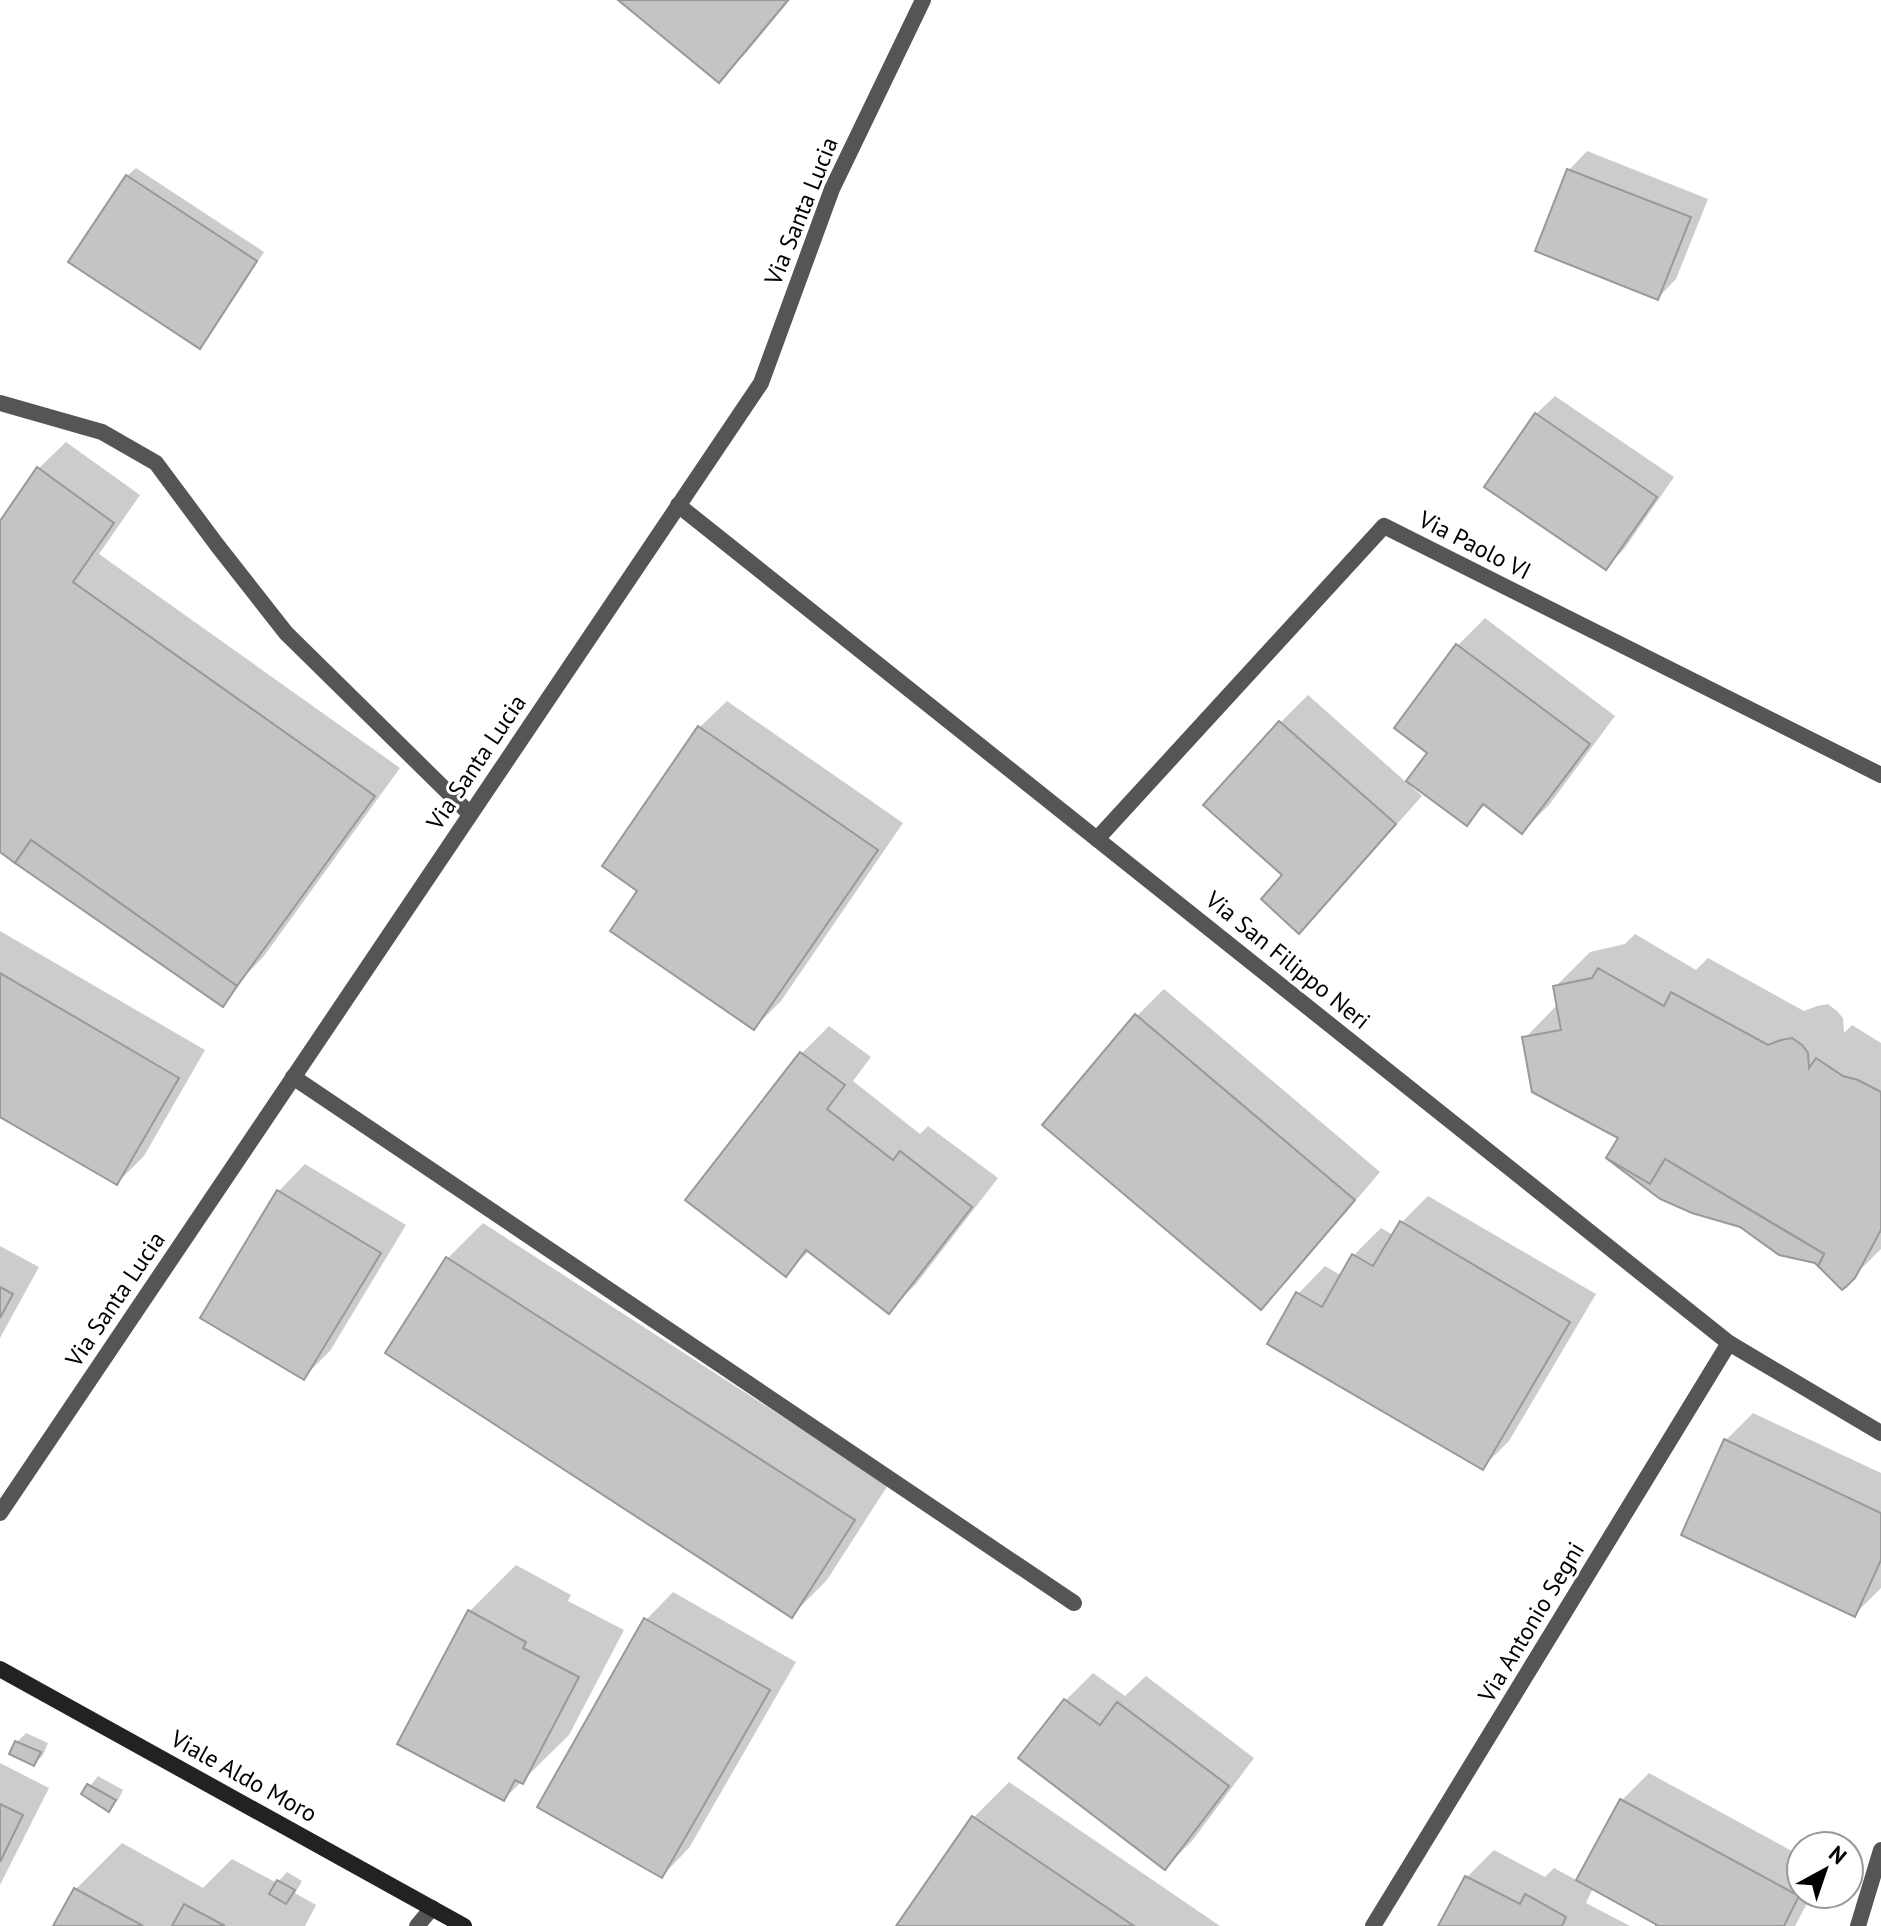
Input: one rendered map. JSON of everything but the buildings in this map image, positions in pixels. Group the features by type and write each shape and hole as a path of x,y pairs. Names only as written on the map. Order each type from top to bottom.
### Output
{"main road":[{"name":"Viale Aldo Moro","path":"0,1669 464,1926"}],"street":[{"name":"Via Santa Lucia","path":"0,1513 761,383 832,189 923,0"},
{"path":"0,403 102,432 156,463 286,633 470,814"},
{"name":"Via San Filippo Neri","path":"678,505 1729,1343 1881,1433"},
{"name":"Via Paolo VI","path":"1097,839 1384,526 1881,775"},
{"path":"293,1077 1074,1603"},
{"name":"Via Antonio Segni","path":"1373,1926 1729,1343"},
{"path":"1858,1926 1881,1850"},
{"path":"417,1926 432,1908"}]}
